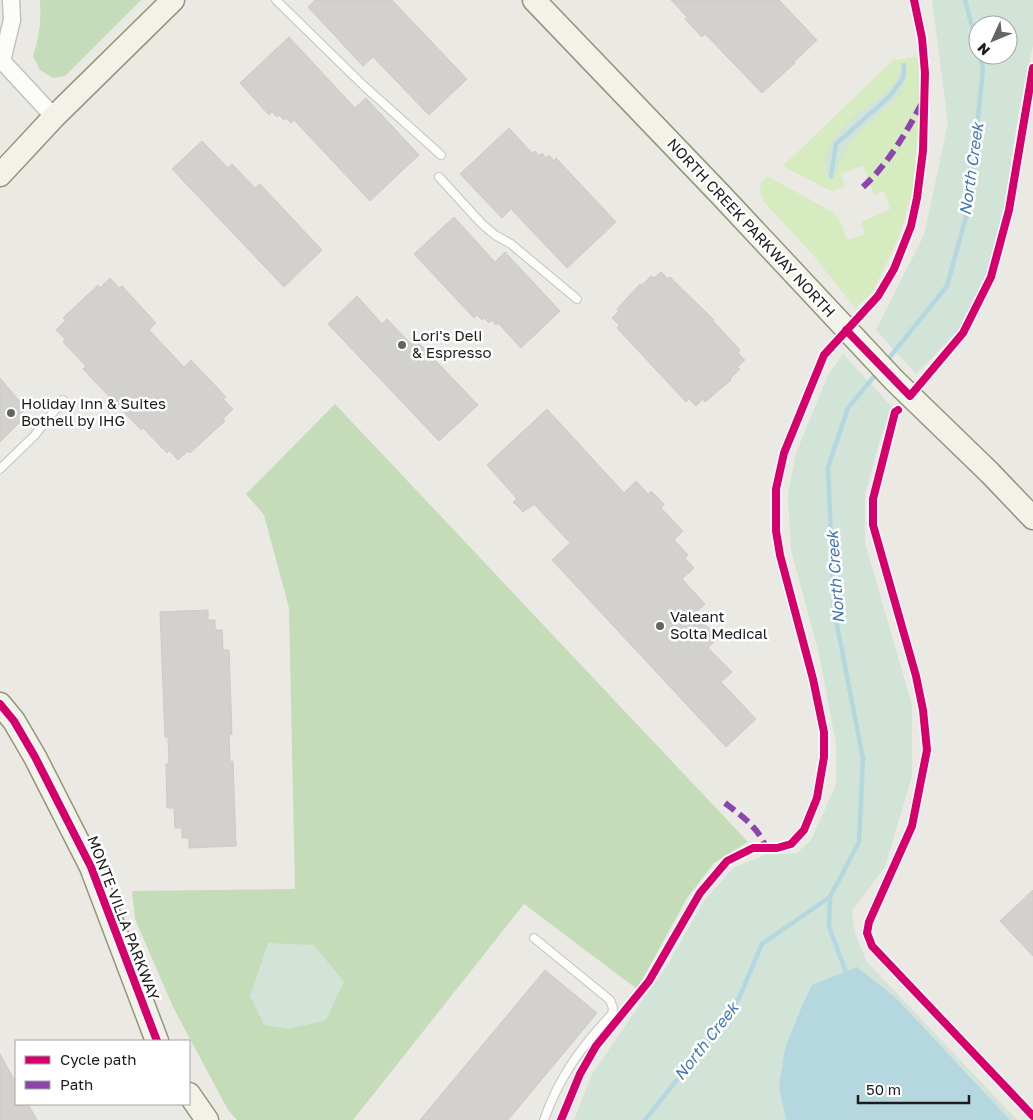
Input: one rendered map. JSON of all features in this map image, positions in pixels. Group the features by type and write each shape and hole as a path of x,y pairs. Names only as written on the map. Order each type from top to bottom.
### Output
{"street":[{"path":"11,0 12,20 1,60 60,111"},
{"path":"0,175 60,111 173,0"},
{"name":"NORTH CREEK PARKWAY NORTH","path":"534,0 719,193 860,345 1033,518"},
{"name":"MONTE VILLA PARKWAY","path":"0,704 14,721 35,757 91,867 157,1040"},
{"path":"190,1096 206,1120"}],"lane":[{"path":"276,0 364,86 441,155"},
{"path":"439,177 482,224 511,244 577,299"},
{"path":"0,469 34,436 63,400"},
{"path":"534,938 610,1000 613,1008 612,1014 570,1064 553,1097 544,1120"}],"green space":[{"path":"40,0 141,0 65,76 53,78 40,70 33,56 40,28"},
{"path":"932,0 1033,0 1033,45 1018,116 1004,208 988,268 979,292 960,329 916,374 876,330 924,235 948,123"},
{"path":"919,57 921,95 913,191 898,240 872,293 855,308 813,255 764,202 760,190 761,182 767,176 831,211 843,228 847,240 865,234 861,222 890,209 884,191 874,195 863,166 841,174 845,187 831,191 788,169 784,165 893,60"},
{"path":"906,67 907,74 901,94 857,134 839,161 836,175 832,180 828,179 825,163 827,151 835,137 852,118 886,92 896,81 901,68"},
{"path":"843,354 892,407 879,443 865,494 865,543 912,705 912,776 885,867 852,911 855,933 867,962 1017,1120 574,1120 592,1074 669,962 704,901 733,868 765,855 797,853 811,840 836,785 836,744 819,654 791,550 788,494 796,453 828,375"},
{"path":"335,404 748,842 714,863 687,898 637,989 524,904 353,1120 237,1120 228,1110 173,1007 135,919 132,891 295,889 289,608 264,515 246,494"},
{"path":"268,943 314,945 344,982 326,1020 289,1029 264,1025 250,996"}],"water":[{"path":"857,967 896,998 1010,1120 786,1120 779,1087 785,1048 802,1006 812,985"}],"building":[{"path":"315,0 392,0 467,79 429,115 373,57 363,66 308,7"},
{"path":"671,0 779,0 817,40 762,93 705,34 702,37"},
{"path":"289,37 355,108 366,98 419,155 370,201 294,120 291,123 279,115 277,117 272,112 269,115 240,83"},
{"path":"509,128 532,153 535,151 539,156 542,153 546,158 549,155 554,161 556,158 616,222 567,268 511,209 502,218 460,174"},
{"path":"202,141 228,168 232,164 255,188 260,184 322,250 284,287 172,169"},
{"path":"454,217 495,262 505,252 560,311 521,348 498,323 496,325 491,320 489,323 477,315 474,318 414,254"},
{"path":"661,272 668,279 670,277 714,320 740,350 738,353 745,360 737,367 740,369 731,380 705,402 703,399 696,406 689,399 686,402 617,328 619,325 612,318 619,311 617,309 640,284 642,285 651,276 654,278"},
{"path":"110,278 119,288 122,286 156,323 149,330 184,367 191,360 226,397 223,399 233,409 223,419 225,421 190,453 188,451 178,460 169,450 167,453 143,428 141,430 83,369 86,366 63,342 65,339 56,330 66,320 63,318 98,285 100,288"},
{"path":"357,296 382,324 387,319 411,344 415,339 478,405 439,441 328,324"},
{"name":"Holiday Inn & Suites Bothell by IHG","path":"0,378 26,409 18,416 22,420 0,442"},
{"path":"547,409 624,493 636,481 648,494 651,491 664,504 661,508 683,531 674,540 688,555 685,558 694,568 682,579 705,604 695,613 718,638 708,648 732,672 721,682 756,719 726,747 552,560 570,543 534,504 523,512 513,502 517,499 487,465"},
{"path":"208,610 208,620 215,620 215,630 222,630 223,650 229,650 232,734 229,735 230,762 233,761 236,846 189,848 189,838 182,838 182,828 175,828 174,808 167,808 166,764 169,764 168,737 165,737 160,612"},
{"path":"1033,890 1033,956 1000,921"},
{"path":"545,970 597,1013 508,1120 420,1120"},
{"path":"0,1054 15,1081 15,1105 29,1105 37,1120 0,1120"}],"waterway":[{"name":"North Creek","path":"965,0 969,15"},
{"path":"831,176 836,144 890,96 903,78 904,65"},
{"name":"North Creek","path":"885,363 947,286 969,206 982,65"},
{"name":"North Creek","path":"645,1120 708,1041 739,998 762,944 830,897 859,842 863,759 834,609 828,467 848,408 877,373"},
{"path":"830,897 829,927 846,972"}],"marked path":[{"path":"863,187 881,168 903,137 922,103"},
{"path":"725,803 754,828 766,848"}],"cycle path":[{"path":"561,1120 580,1074 596,1046 649,981 700,893 727,861 753,848 777,848 791,844 804,830 817,798 824,757 824,732 813,679 780,555 776,531 776,489 784,453 824,355 878,296 894,269 911,226 917,198 923,151 925,73 922,38 914,0"},
{"path":"846,330 910,396 963,333 991,277 1009,210 1033,68"},
{"path":"898,410 895,412 873,499 873,525 916,676 923,710 927,750 912,826 869,922 867,933 872,946 1033,1116"},
{"path":"0,704 14,721 35,757 91,867 157,1040"}],"place":[{"name":"Lori's Deli & Espresso","path":"402,345"},
{"name":"Holiday Inn & Suites Bothell by IHG","path":"11,413"},
{"name":"Valeant Solta Medical","path":"660,626"}]}
